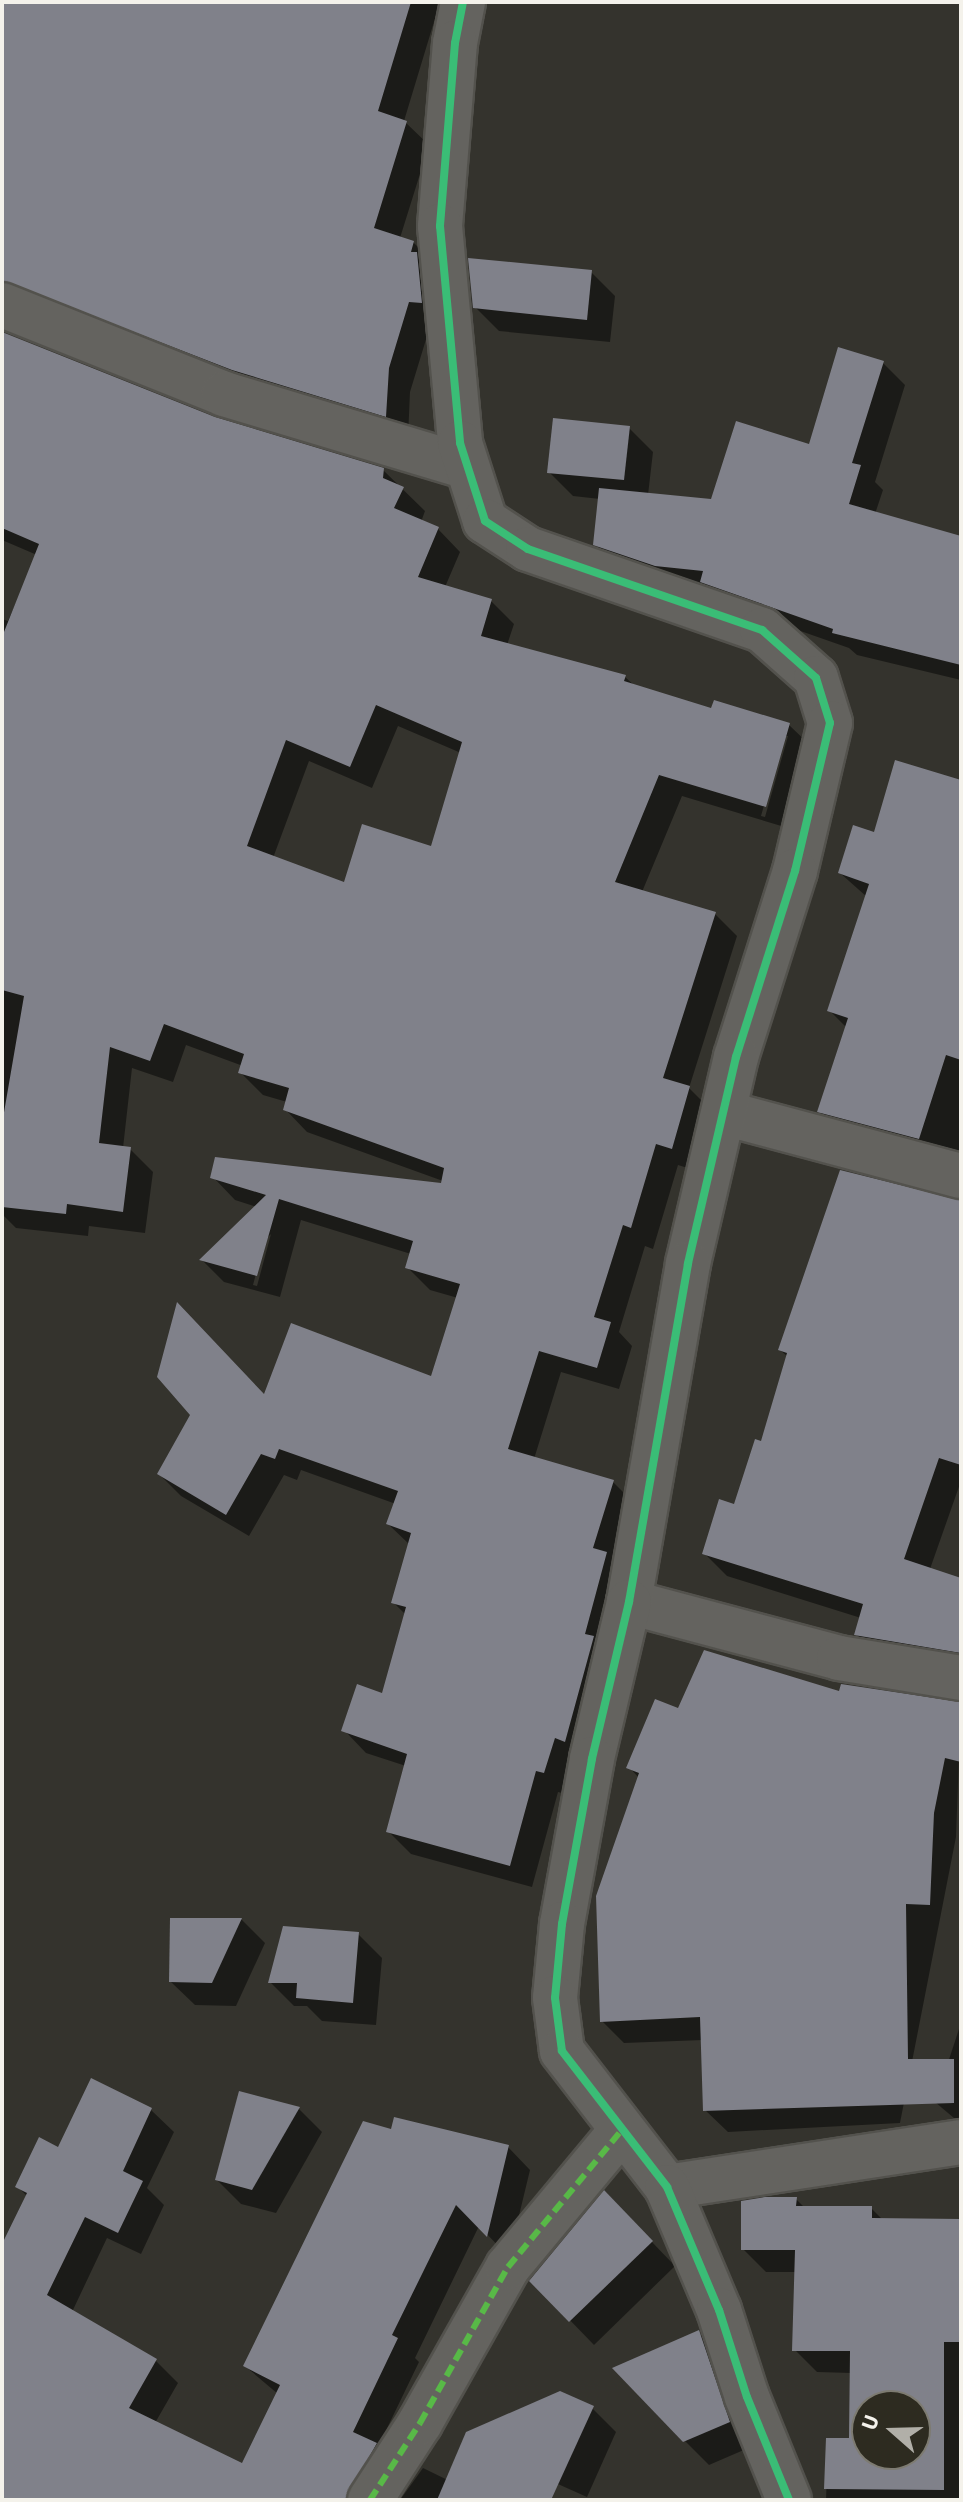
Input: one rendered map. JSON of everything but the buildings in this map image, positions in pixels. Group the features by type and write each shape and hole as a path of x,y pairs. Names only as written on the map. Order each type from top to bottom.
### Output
{"street":[{"path":"463,2 455,43 440,226 450,366 464,466 485,521 528,549 762,630 816,678 830,723 795,871 736,1057 688,1264 629,1602 592,1759 562,1924 555,1998 562,2051 620,2132 667,2187 719,2310 789,2500"},
{"path":"2,305 224,394 464,466"},
{"path":"724,1113 961,1176"},
{"path":"629,1602 839,1658 961,1678"},
{"path":"370,2500 508,2267 620,2132"},
{"path":"667,2187 961,2142"}],"marked path":[{"path":"370,2500 420,2423 508,2267 620,2132"}],"cycle path":[{"path":"463,2 455,43 440,226 460,443 485,521 528,549 762,630 816,678 830,723 795,871 736,1057 688,1264 629,1602 592,1759 562,1924 555,1998 562,2051 667,2187 719,2310 747,2397 789,2500"}]}
